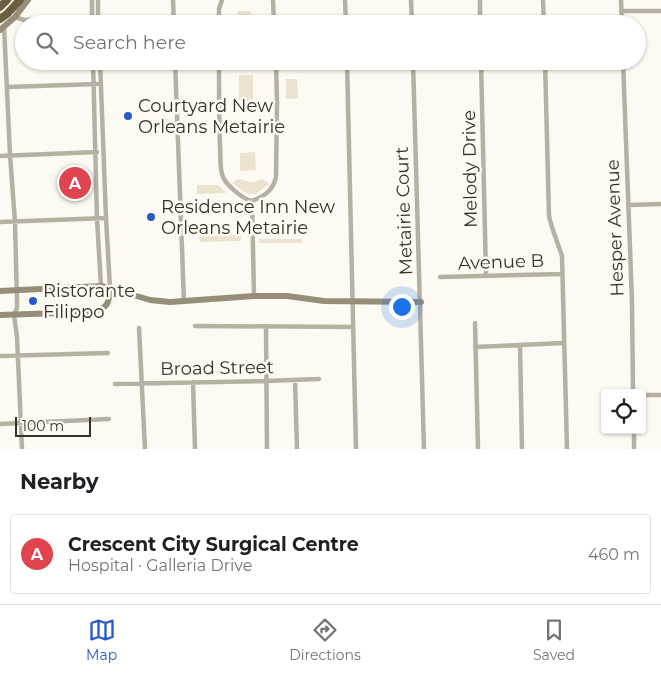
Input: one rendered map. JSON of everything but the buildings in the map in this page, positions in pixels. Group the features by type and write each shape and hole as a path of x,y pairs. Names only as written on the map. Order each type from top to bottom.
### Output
{"highway":[{"path":"0,7 7,0"},
{"path":"2,25 7,14 20,0"}],"street":[{"path":"17,15 28,0"},
{"path":"92,0 92,15"},
{"path":"98,0 98,15"},
{"path":"173,0 174,15"},
{"path":"219,15 222,0"},
{"path":"273,0 274,15"},
{"path":"345,0 346,15"},
{"path":"411,0 412,15"},
{"path":"480,0 480,15"},
{"path":"544,0 544,15"},
{"path":"621,0 621,15"},
{"path":"621,11 661,10"},
{"path":"15,17 2,25 8,87 10,155 15,222 17,308 14,315 17,337 22,449"},
{"path":"93,70 101,286"},
{"path":"0,315 90,312 102,310 107,305 110,288 100,70"},
{"path":"176,70 184,302"},
{"path":"219,70 221,170 228,184 242,196 252,201 261,198 271,189 276,178 276,70"},
{"path":"347,70 356,449"},
{"name":"Metairie Court","path":"413,70 424,449"},
{"name":"Melody Drive","path":"481,70 486,276"},
{"path":"545,70 549,216 551,228 562,256 567,449"},
{"name":"Hesper Avenue","path":"623,70 632,302 633,389"},
{"path":"8,87 100,84"},
{"path":"0,156 103,152"},
{"path":"252,201 254,296"},
{"path":"628,205 661,204"},
{"path":"0,222 106,218"},
{"name":"Avenue B","path":"440,278 562,274"},
{"path":"0,291 101,286 150,300 170,302 254,296 287,296 324,301 420,302"},
{"path":"475,323 478,449"},
{"path":"195,326 353,327"},
{"path":"266,326 268,449"},
{"path":"139,328 145,449"},
{"path":"475,347 564,344"},
{"path":"520,345 522,449"},
{"path":"0,356 108,353"},
{"name":"Broad Street","path":"115,384 319,379"},
{"path":"295,380 297,449"},
{"path":"193,382 195,449"},
{"path":"646,395 661,395"},
{"path":"0,424 109,419"},
{"path":"634,434 634,449"}],"shaded area":[{"path":"238,11 251,11 251,15 238,15"},
{"path":"239,75 253,75 253,108 239,109"},
{"path":"286,79 297,79 298,98 286,99"},
{"path":"269,123 269,128 224,129 224,124"},
{"path":"255,152 256,170 240,171 240,153"},
{"path":"239,179 253,182 263,180 269,184 256,194 249,195 232,183"},
{"path":"197,185 218,185 226,193 197,194"},
{"path":"241,235 241,241 200,242 199,236"},
{"path":"259,239 302,239 302,243 259,243"}],"place":[{"name":"Courtyard New Orleans Metairie","path":"128,116"},
{"name":"Crescent City Surgical Centre","path":"75,183"},
{"name":"Residence Inn New Orleans Metairie","path":"151,217"},
{"name":"Ristorante Filippo","path":"33,301"}]}
